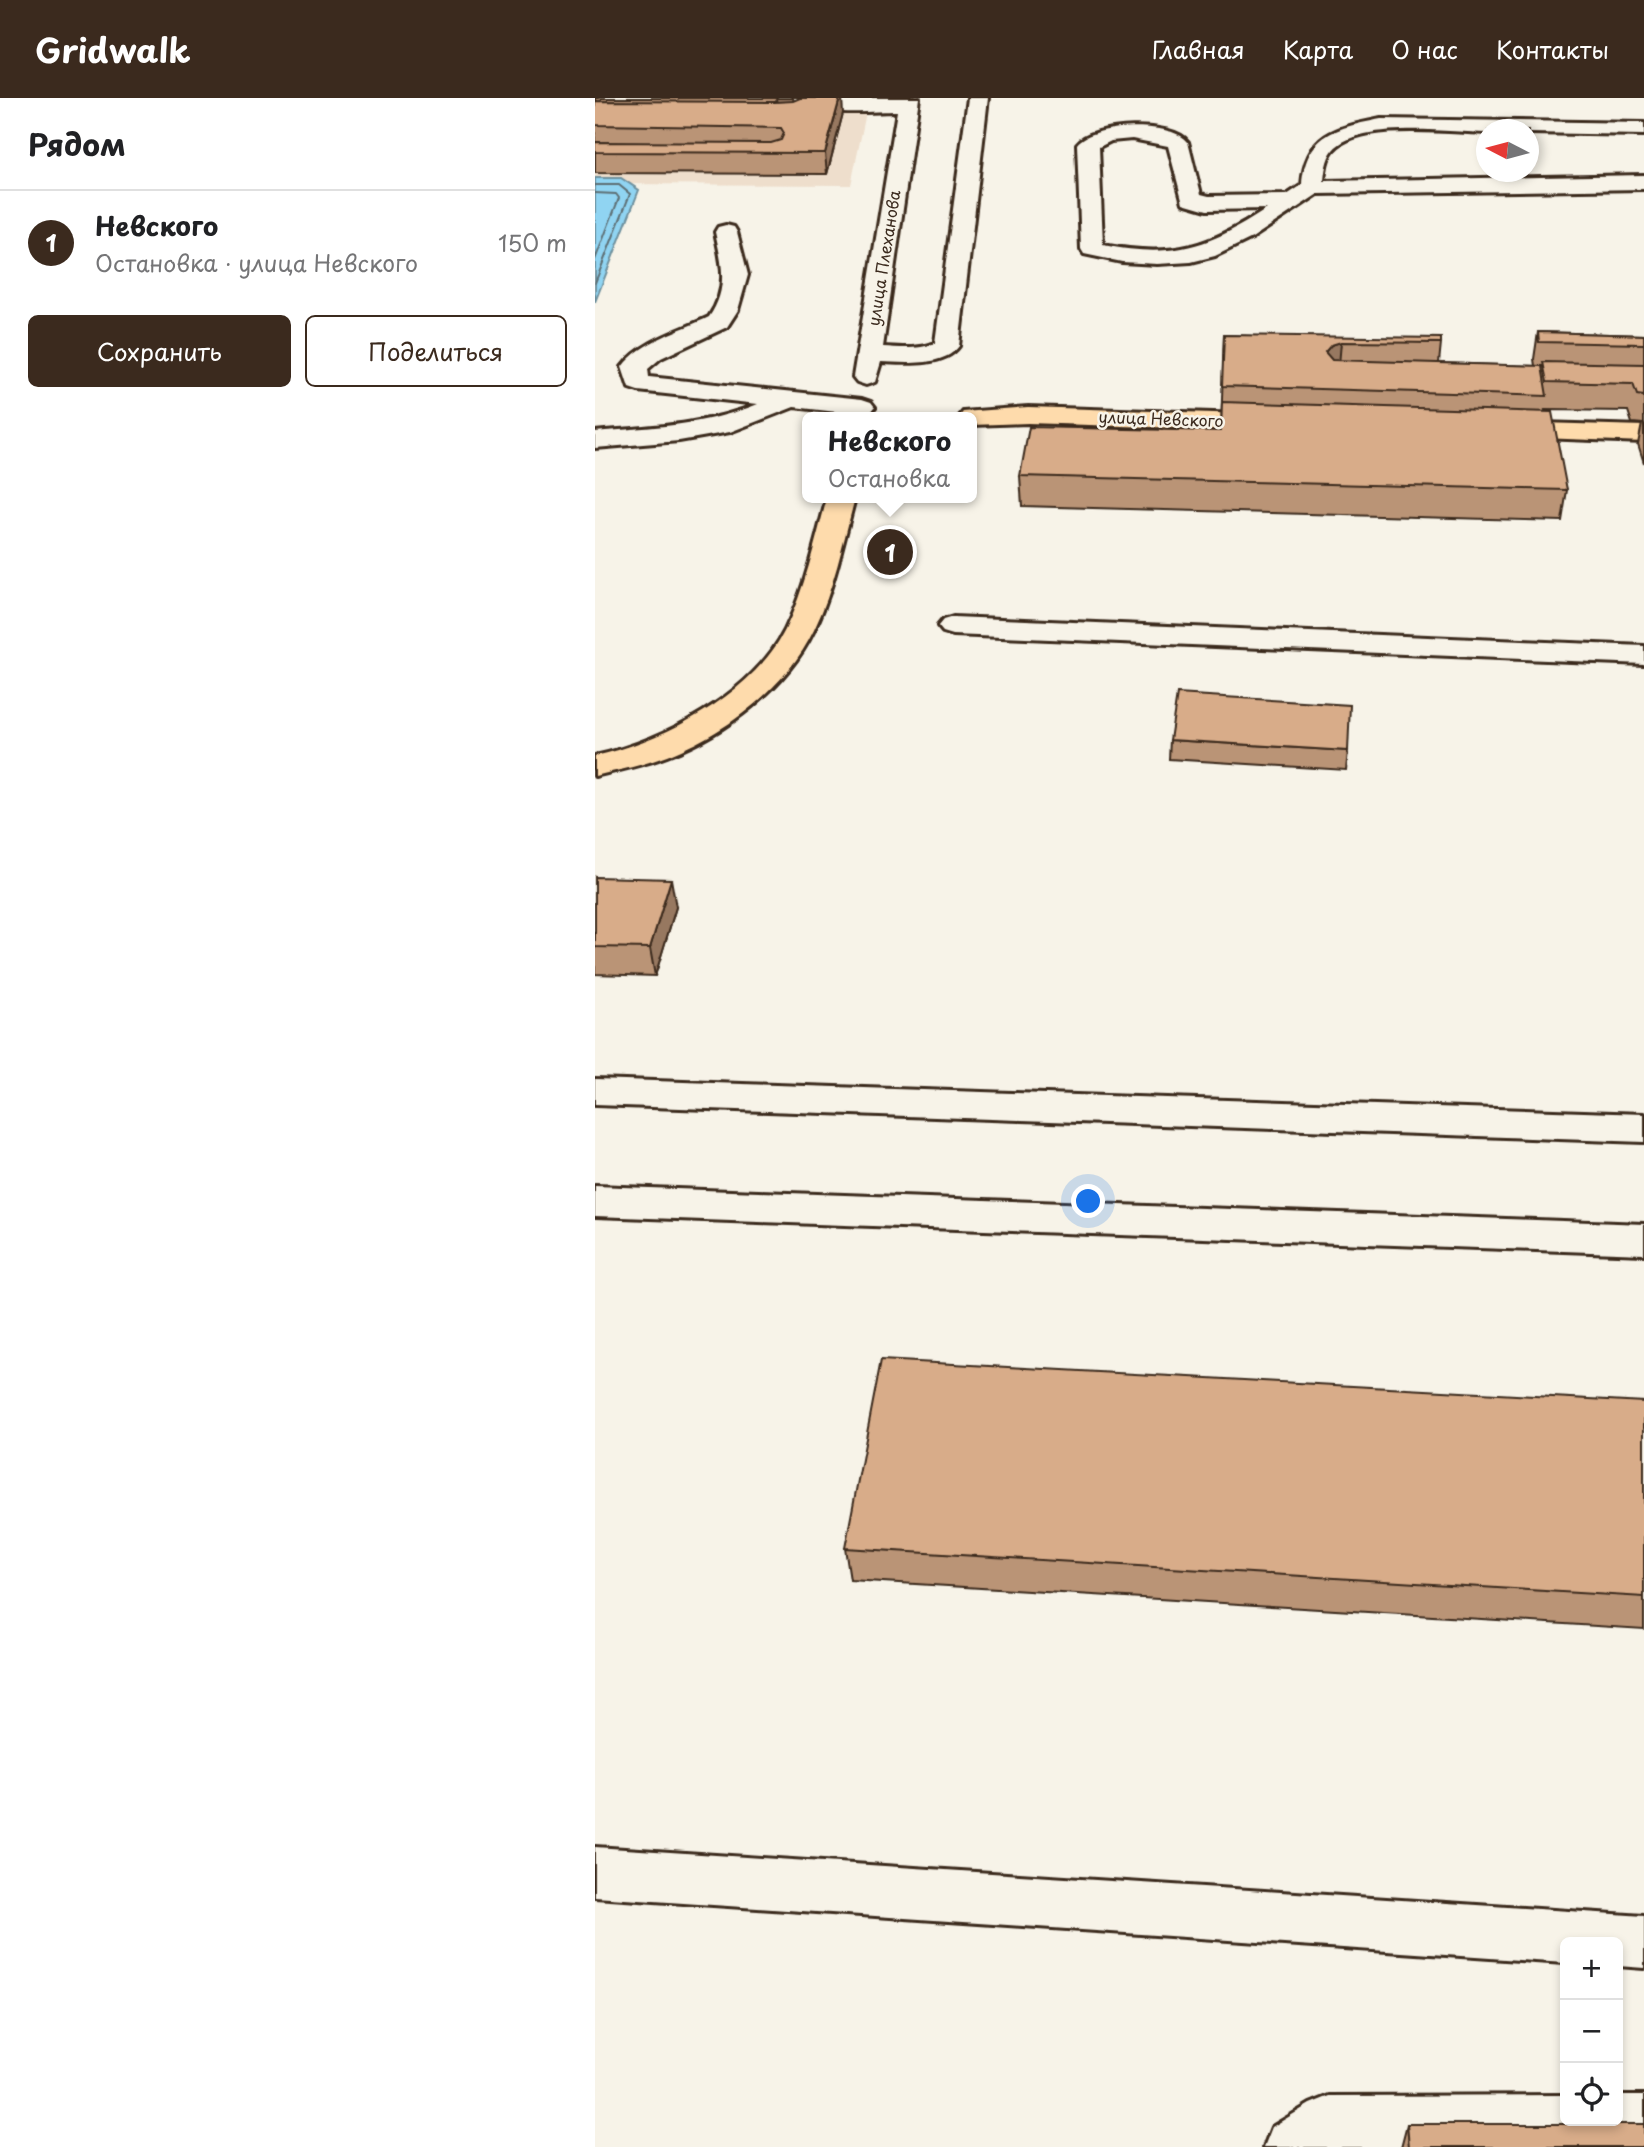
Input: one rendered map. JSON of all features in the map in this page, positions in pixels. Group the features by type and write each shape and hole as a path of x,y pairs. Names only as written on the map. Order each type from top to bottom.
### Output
{"main road":[{"name":"улица Невского","path":"977,417 1028,415 1302,424"},
{"path":"1480,429 1644,434"},
{"path":"595,766 661,747 715,715 771,673 799,632 840,503"}],"street":[{"path":"870,354 930,354 940,352 947,346 978,98"},
{"path":"785,113 809,101 909,101"},
{"name":"улица Плеханова","path":"861,412 909,101"},
{"path":"1313,188 1318,152 1331,140 1349,132 1381,125 1644,129"},
{"path":"1290,202 1207,203 1191,198 1178,142 1160,135 1100,135 1088,144 1092,249 1118,257 1185,255 1220,246 1313,188 1644,182"},
{"path":"726,232 736,275 726,310 718,322 652,353 635,367 638,383 792,399 861,412"},
{"path":"595,440 680,433 730,424 792,399"},
{"path":"953,626 1644,655"},
{"path":"595,1092 1644,1128"},
{"path":"595,1201 1644,1239"},
{"path":"595,1872 1644,1942"},
{"path":"1292,2147 1331,2124 1644,2123"}],"shaded area":[{"path":"595,98 869,98 851,185 595,184"}],"water":[{"path":"595,178 621,178 639,190 595,302"}],"building":[{"path":"800,98 840,98 825,153 595,152 595,142 771,143 781,140 784,133 781,128 595,125 595,101 775,102"},
{"path":"1538,332 1644,335 1644,344 1539,342"},
{"path":"1224,335 1441,338 1441,343 1341,342 1331,345 1325,352 1332,360 1542,366 1547,396 1222,386"},
{"path":"1543,362 1644,364 1644,396 1637,395 1633,384 1547,382"},
{"path":"1222,402 1552,412 1567,490 1020,476 1029,427 1221,431"},
{"path":"1177,694 1350,705 1348,751 1170,740"},
{"path":"595,877 671,879 650,948 595,947"},
{"path":"881,1360 1644,1402 1644,1597 845,1548"},
{"path":"1407,2124 1644,2124 1644,2147 1409,2147"}],"place":[{"name":"Невского","path":"890,552"}]}
